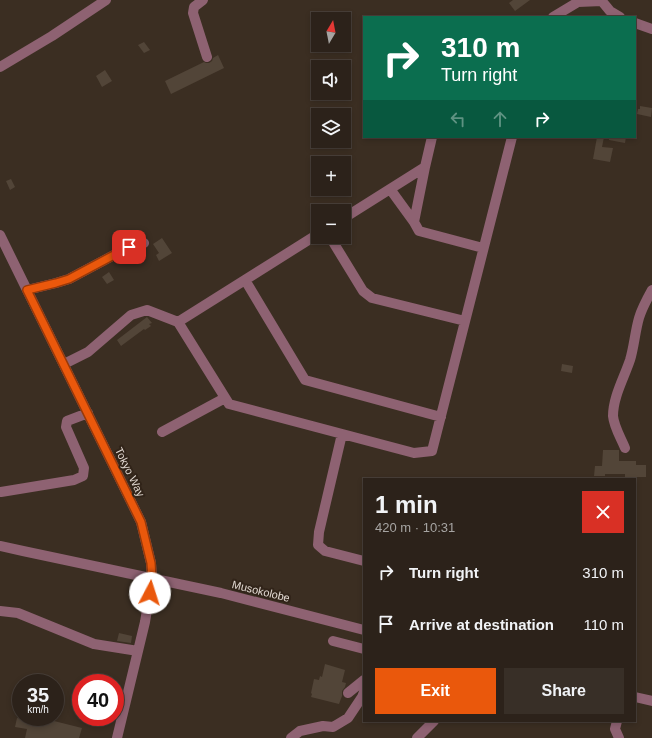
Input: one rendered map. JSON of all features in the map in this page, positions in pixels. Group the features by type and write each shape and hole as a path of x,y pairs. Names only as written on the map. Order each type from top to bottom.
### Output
{"street":[{"path":"0,67 52,36 106,0"},
{"path":"203,0 194,7 193,13 207,57"},
{"path":"555,16 578,2 602,0 610,10 619,16"},
{"path":"636,23 652,29"},
{"path":"414,222 432,138"},
{"path":"64,364 88,352 131,315 147,310 178,322 229,404 414,453 432,451 512,138"},
{"path":"351,214 425,167"},
{"path":"390,189 419,231 483,248"},
{"name":"Tokyo Way","path":"0,235 141,522 151,563 152,579 146,622 117,738"},
{"path":"178,322 311,238"},
{"path":"27,290 69,279 129,247 144,243"},
{"path":"334,244 363,291 372,298 465,321"},
{"path":"245,280 305,380 441,417"},
{"path":"625,448 613,418 614,407 632,354 639,318 652,290"},
{"path":"162,432 225,398"},
{"path":"1,492 74,480 83,476 84,468 66,427 67,421 88,413"},
{"path":"342,434 319,532 318,545 325,551 363,561"},
{"name":"Musokolobe","path":"0,546 221,593 363,630"},
{"path":"0,611 18,613 94,644 138,651"},
{"path":"333,641 363,649"},
{"path":"348,693 363,681"},
{"path":"291,738 300,731 323,726 333,727 348,718 363,694"},
{"path":"636,697 652,701"},
{"path":"417,738 433,722"},
{"path":"617,722 616,729 620,738"}],"building":[{"path":"513,0 530,0 515,11 509,3"},
{"path":"144,42 150,50 144,53 138,45"},
{"path":"218,55 224,68 171,94 165,81 204,62 209,63"},
{"path":"105,70 112,81 102,87 96,76"},
{"path":"640,106 652,108 651,117 637,114"},
{"path":"597,138 604,138 602,147 613,148 610,162 593,159"},
{"path":"609,138 626,138 625,143 609,140"},
{"path":"11,179 15,187 10,190 6,181"},
{"path":"162,238 172,253 159,261 156,255 159,253 153,244"},
{"path":"109,272 114,280 107,284 102,277"},
{"path":"147,317 152,323 149,324 151,326 145,330 144,329 121,346 117,340"},
{"path":"562,364 573,366 572,373 561,371"},
{"path":"603,450 619,450 619,461 636,461 636,465 646,465 646,477 625,477 625,474 605,474 605,476 594,476 595,466 602,466"},
{"path":"119,633 132,636 131,643 117,641"},
{"path":"325,664 345,670 342,682 346,683 342,691 339,704 311,697 314,679 319,680 320,676 322,677"},
{"path":"64,724 82,728 79,738 25,738 27,729 15,727 64,726"}],"route":[{"path":"129,247 69,279 27,290 141,522 151,563 152,579 150,593"}]}
